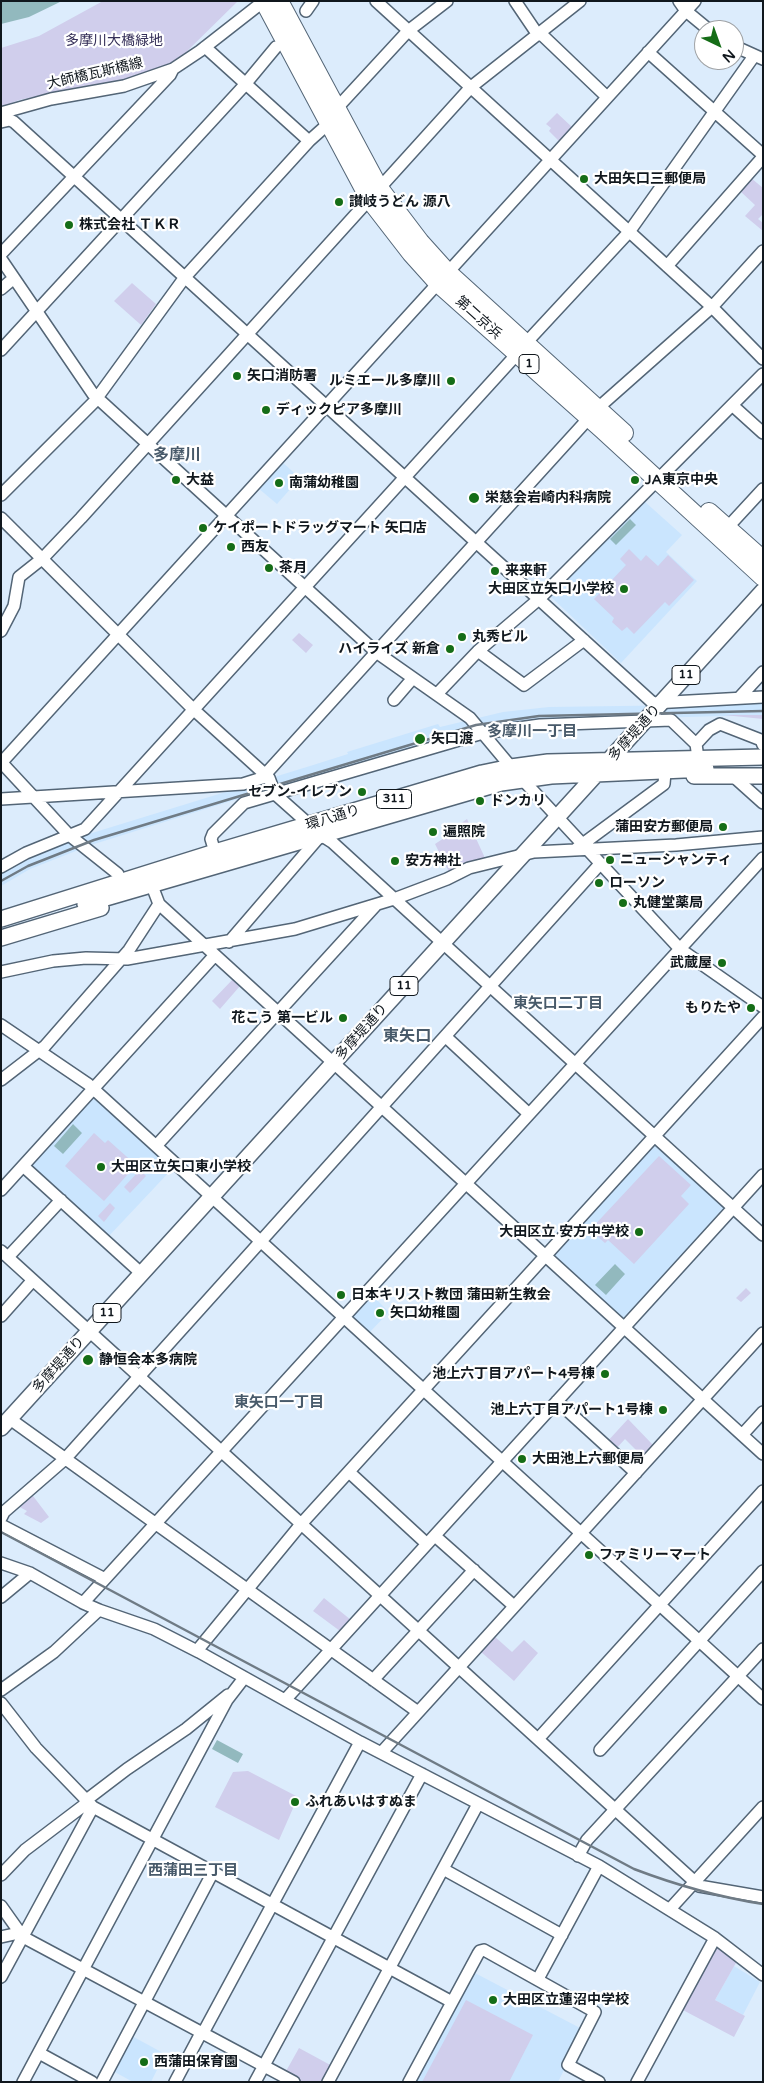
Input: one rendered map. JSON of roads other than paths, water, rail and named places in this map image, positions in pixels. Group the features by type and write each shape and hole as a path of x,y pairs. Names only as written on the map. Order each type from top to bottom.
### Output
{"highway":[{"name":"第二京浜","path":"272,6 337,108 374,194"},
{"name":"第二京浜","path":"272,6 328,124 374,194 420,242 443,278 594,413 763,577"},
{"name":"第二京浜","path":"661,476 727,528 763,560"}],"main road":[{"name":"多摩堤通り","path":"6,1423 763,591"},
{"path":"649,759 669,752 696,747 763,747"},
{"name":"環八通り","path":"1,928 184,869 214,852 482,773 548,762 649,759 730,768 763,758"},
{"name":"環八通り","path":"1,919 184,869 321,835 480,788 522,779 551,776 763,767"},
{"path":"730,768 763,776"},
{"path":"1,910 118,874 164,864 184,869 156,898 1,938"}],"street":[{"path":"306,11 313,1"},
{"path":"376,1 712,307 763,359"},
{"path":"337,108 408,31 447,1"},
{"path":"515,1 539,34 607,97"},
{"path":"1,630 14,606 19,577 43,558 471,88 580,1"},
{"path":"118,874 69,835 1,762 648,52 682,6 695,1"},
{"name":"大師橋瓦斯橋線","path":"1,113 51,100 124,86 173,69 272,6"},
{"path":"682,6 697,20"},
{"path":"205,47 309,141"},
{"path":"1,350 122,220 276,47"},
{"path":"1,868 26,853 85,829 629,232 714,112 758,58 744,51"},
{"path":"648,52 763,156 666,266"},
{"path":"1,254 170,75 173,69"},
{"path":"1,122 10,120 14,122 653,703 763,697"},
{"path":"1,495 98,398 185,277 309,141 328,124"},
{"path":"1,799 242,784 262,778 594,413 712,307 763,251"},
{"path":"1,259 93,394 376,652 470,718 511,767"},
{"path":"1,289 14,278"},
{"path":"436,694 478,650 539,599 763,374"},
{"path":"732,405 763,433"},
{"path":"727,528 763,489"},
{"path":"1,518 193,709 269,778 275,794 309,825 332,842 763,1235"},
{"path":"478,650 524,685 584,640"},
{"path":"739,698 763,672"},
{"path":"394,700 413,678"},
{"path":"214,852 211,839 213,834 240,805 483,733 540,725 671,720 696,747 709,730 720,724 762,740 763,747"},
{"path":"730,768 763,803"},
{"path":"581,848 664,784 666,772"},
{"path":"522,779 581,848 600,864 680,949 763,1007"},
{"path":"229,942 321,835"},
{"path":"1,972 53,961 86,958 127,959 295,929 394,899 448,879 469,868 534,852 763,837"},
{"path":"83,1603 763,858"},
{"path":"1,1518 4,1512 65,1459 600,864"},
{"path":"1,1080 40,1050 121,958 156,898 205,946 763,1454"},
{"path":"156,1146 377,904"},
{"path":"1,1190 215,955"},
{"path":"203,1642 302,1524 763,1017"},
{"path":"1,1024 93,1089 763,1698"},
{"path":"446,1037 529,1114"},
{"path":"23,1166 142,1274"},
{"path":"284,1700 381,1596 763,1175"},
{"path":"61,1200 5,1254 699,1886 763,1897"},
{"path":"1,1316 33,1280"},
{"path":"381,1753 763,1333"},
{"path":"557,1401 636,1473"},
{"path":"742,1435 763,1412"},
{"path":"6,1423 65,1459 418,1712"},
{"path":"349,1472 431,1540 474,1570 514,1606"},
{"path":"538,1739 763,1491"},
{"path":"1,1525 105,1579"},
{"path":"1,1563 30,1573 99,1610 154,1629 360,1742 599,1866 716,1938 761,1971"},
{"path":"373,1680 474,1570"},
{"path":"600,1750 763,1571"},
{"path":"1,1597 30,1573"},
{"path":"1,1690 54,1652 99,1610"},
{"path":"578,1856 587,1840 763,1649"},
{"path":"23,2082 228,1700 244,1678"},
{"path":"1,1874 25,1850 88,1804 127,1770 186,1729 235,1690"},
{"path":"1,1703 36,1748 88,1804 452,2002"},
{"path":"175,2082 360,1742"},
{"path":"255,2082 422,1774"},
{"path":"1,1977 88,1804"},
{"path":"328,2082 478,1804"},
{"path":"670,1909 763,1807"},
{"path":"538,1979 599,1866"},
{"path":"443,1869 562,1935"},
{"path":"102,2082 213,1872"},
{"path":"1,1906 21,1935 294,2082"},
{"path":"1,1937 21,1935"},
{"path":"637,2082 716,1938"},
{"path":"409,2082 478,1954 484,1950 595,2012 568,2065 599,2082"},
{"path":"38,2053 92,2082"}],"railway":[{"path":"1,881 28,866 94,840 476,725 539,716 763,711"},
{"path":"1,1532 634,1869 697,1890 763,1904"}],"place":[{"name":"大田矢口三郵便局","path":"584,179"},
{"name":"讃岐うどん 源八","path":"339,202"},
{"name":"株式会社 ＴＫＲ","path":"69,225"},
{"name":"矢口消防署","path":"237,376"},
{"name":"ルミエール多摩川","path":"451,381"},
{"name":"ディックピア多摩川","path":"266,410"},
{"name":"大益","path":"176,480"},
{"name":"JA東京中央","path":"635,480"},
{"name":"南蒲幼稚園","path":"279,483"},
{"name":"栄慈会岩崎内科病院","path":"474,498"},
{"name":"ケイポートドラッグマート 矢口店","path":"203,528"},
{"name":"西友","path":"231,547"},
{"name":"茶月","path":"269,568"},
{"name":"来来軒","path":"495,571"},
{"name":"大田区立矢口小学校","path":"624,589"},
{"name":"丸秀ビル","path":"462,637"},
{"name":"ハイライズ 新倉","path":"450,649"},
{"name":"矢口渡","path":"420,739"},
{"name":"セブン-イレブン","path":"362,792"},
{"name":"ドンカリ","path":"480,801"},
{"name":"蒲田安方郵便局","path":"723,827"},
{"name":"遍照院","path":"433,832"},
{"name":"ニューシャンティ","path":"610,860"},
{"name":"安方神社","path":"395,861"},
{"name":"ローソン","path":"599,883"},
{"name":"丸健堂薬局","path":"623,903"},
{"name":"武蔵屋","path":"722,963"},
{"name":"もりたや","path":"751,1008"},
{"name":"花こう 第一ビル","path":"343,1018"},
{"name":"大田区立矢口東小学校","path":"101,1167"},
{"name":"大田区立 安方中学校","path":"639,1232"},
{"name":"日本キリスト教団 蒲田新生教会","path":"341,1295"},
{"name":"矢口幼稚園","path":"380,1313"},
{"name":"静恒会本多病院","path":"88,1360"},
{"name":"池上六丁目アパート4号棟","path":"605,1374"},
{"name":"池上六丁目アパート1号棟","path":"663,1410"},
{"name":"大田池上六郵便局","path":"522,1459"},
{"name":"ファミリーマート","path":"589,1555"},
{"name":"ふれあいはすぬま","path":"295,1802"},
{"name":"大田区立蓮沼中学校","path":"493,2000"},
{"name":"西蒲田保育園","path":"144,2062"}],"district":[{"name":"多摩川","path":"177,456"},
{"name":"多摩川一丁目","path":"532,732"},
{"name":"東矢口二丁目","path":"558,1004"},
{"name":"東矢口","path":"407,1037"},
{"name":"東矢口一丁目","path":"279,1403"},
{"name":"西蒲田三丁目","path":"193,1871"}],"park label":[{"name":"多摩川大橋緑地","path":"114,41"}]}
